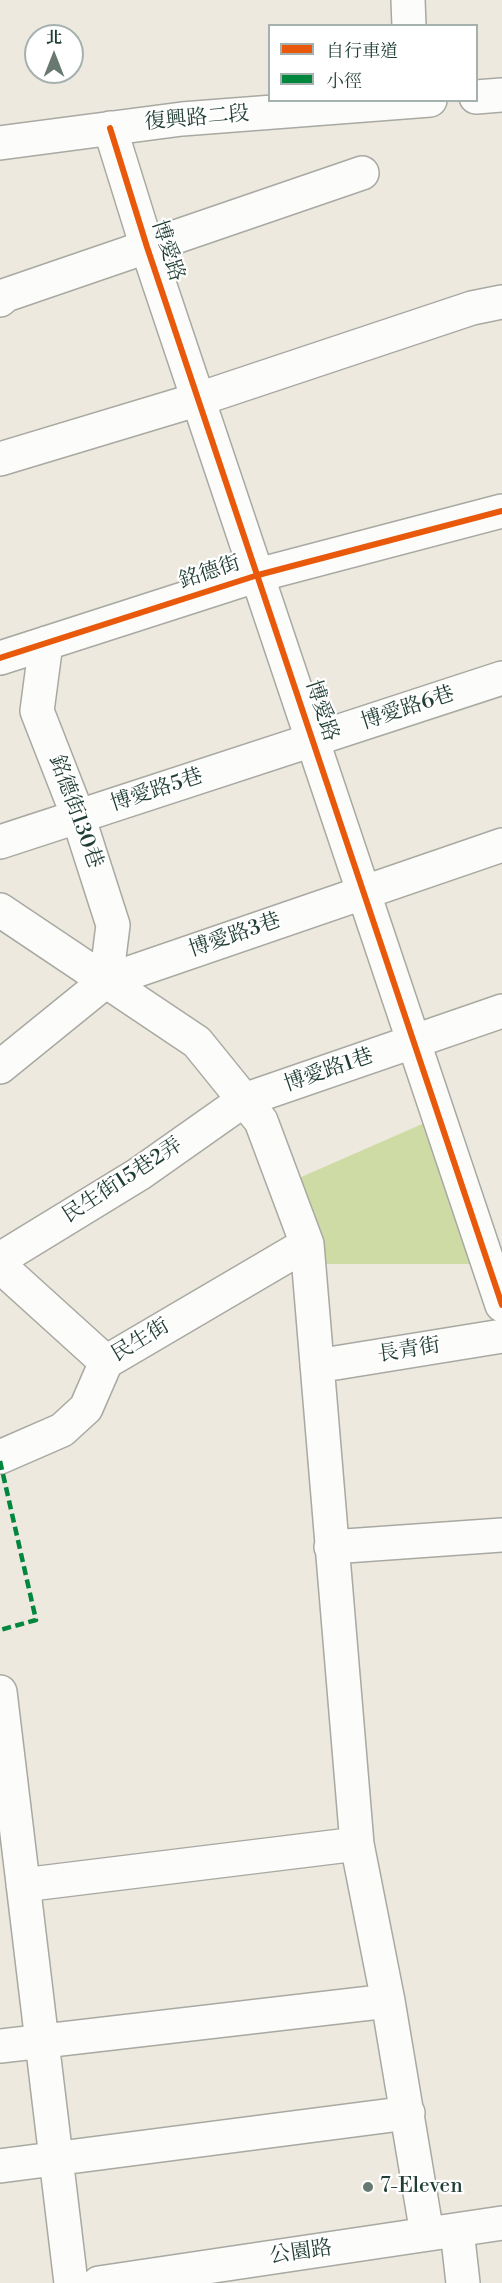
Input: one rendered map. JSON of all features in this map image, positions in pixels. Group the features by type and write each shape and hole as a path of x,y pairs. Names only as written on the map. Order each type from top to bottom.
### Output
{"street":[{"path":"408,0 409,24"},
{"path":"478,97 502,95"},
{"name":"復興路二段","path":"0,143 182,119 405,102"},
{"name":"博愛路","path":"110,128 147,247 502,1305"},
{"path":"0,300 6,295 362,173"},
{"path":"0,459 199,399 472,308 502,302"},
{"name":"銘德街","path":"0,658 258,575 502,511"},
{"name":"銘德街130巷","path":"46,643 37,711 78,816 113,925 106,981"},
{"name":"博愛路6巷","path":"313,740 502,678"},
{"name":"博愛路5巷","path":"0,842 313,740"},
{"name":"博愛路3巷","path":"0,1067 106,981 502,845"},
{"path":"0,910 197,1042 261,1121 307,1244 357,1844 408,2114 442,2232 463,2283"},
{"name":"博愛路1巷","path":"244,1100 502,1011"},
{"name":"民生街15巷2弄","path":"0,1259 139,1174 244,1100"},
{"name":"民生街","path":"0,1457 62,1430 86,1408 106,1362 307,1244"},
{"path":"0,1266 106,1362"},
{"name":"長青街","path":"316,1366 502,1336"},
{"path":"331,1547 502,1535"},
{"path":"0,1692 7,1808 22,1885 71,2283"},
{"path":"22,1885 357,1844"},
{"path":"0,2046 388,2001"},
{"path":"0,2166 408,2114"},
{"name":"公園路","path":"99,2283 502,2223"}],"green space":[{"path":"429,1121 475,1264 324,1264 299,1178"}],"marked path":[{"path":"0,1461 36,1620 0,1630"}],"cycle path":[{"path":"110,128 147,247 502,1305"},
{"path":"0,658 258,575 502,511"}],"place":[{"name":"7-Eleven","path":"368,2187"}]}
